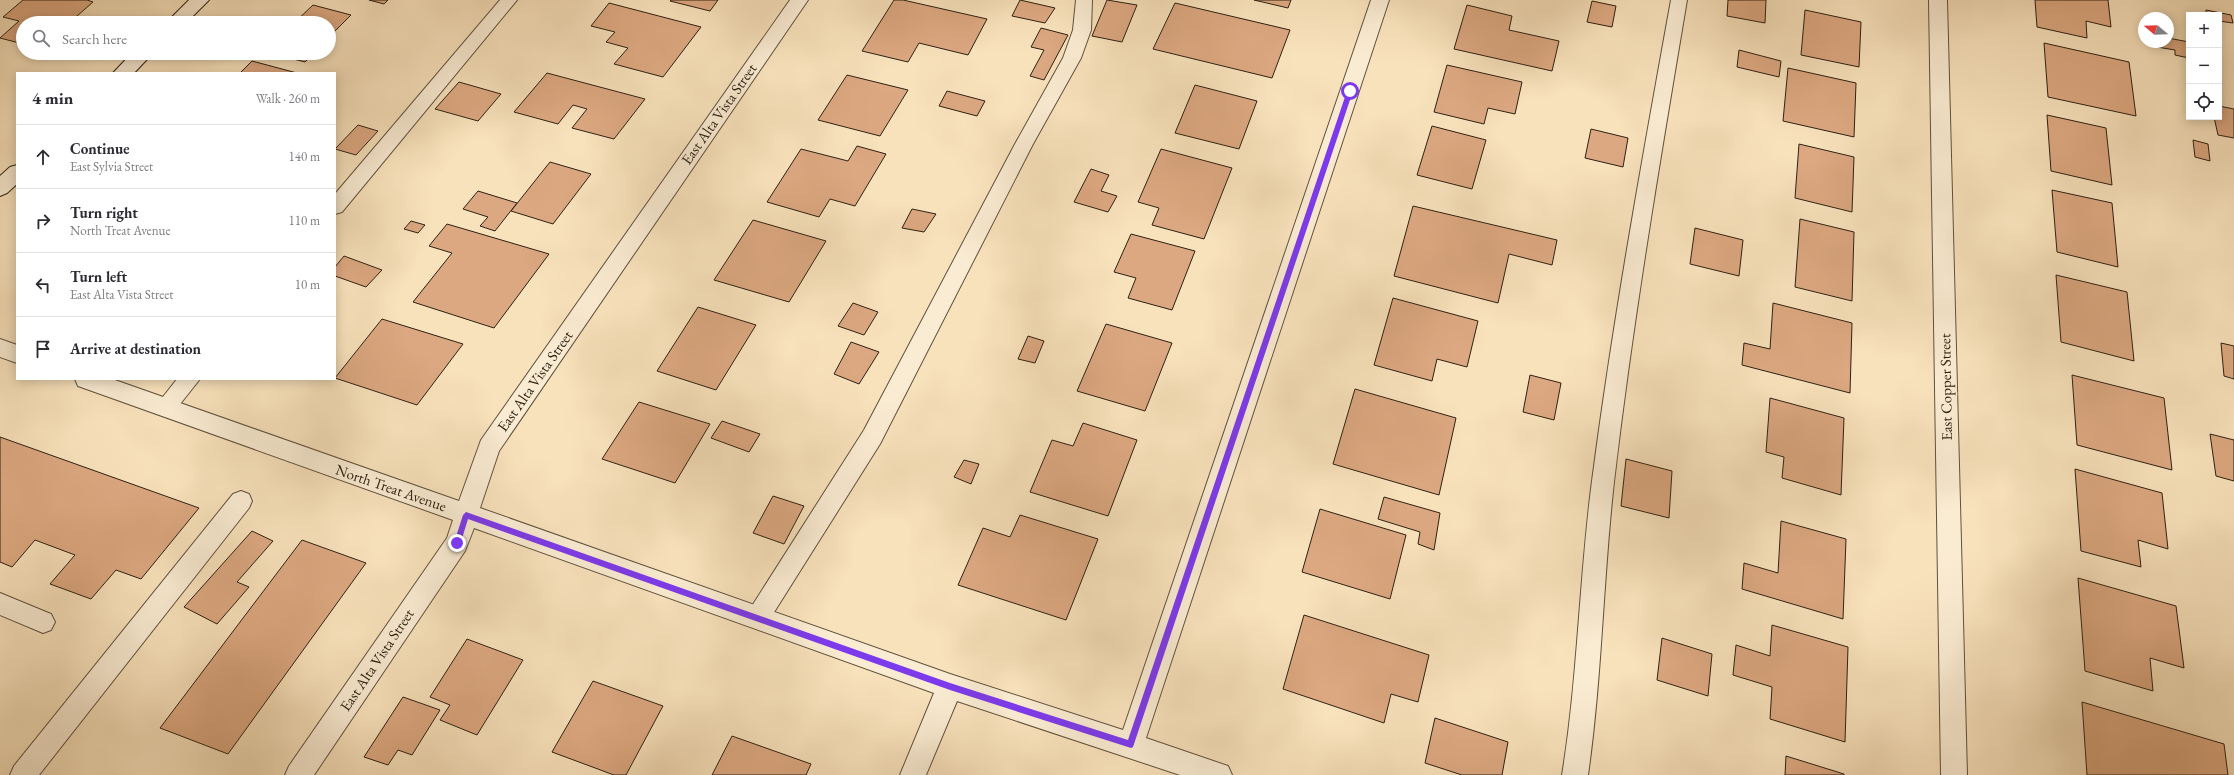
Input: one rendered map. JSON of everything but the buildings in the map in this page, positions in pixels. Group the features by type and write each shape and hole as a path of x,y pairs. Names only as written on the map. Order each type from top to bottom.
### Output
{"street":[{"path":"183,16 200,0"},
{"name":"East Alta Vista Street","path":"298,775 457,543 489,447 799,0"},
{"path":"1131,744 1380,0"},
{"name":"East Copper Street","path":"1938,0 1954,775"},
{"path":"123,72 136,60"},
{"path":"0,188 16,173"},
{"path":"0,348 16,354"},
{"name":"North Treat Avenue","path":"89,380 950,686 1131,744 1219,775"},
{"path":"913,775 950,686"}],"lane":[{"path":"336,206 509,0"},
{"path":"758,618 872,437 1024,144 1072,58 1082,30 1084,0"},
{"path":"1576,775 1584,723 1603,482 1644,197 1679,0"},
{"path":"166,407 189,380"},
{"path":"23,775 241,501"},
{"path":"0,604 43,622"}],"route":[{"path":"457,543 466,515 950,686 1131,744 1350,91"}]}
